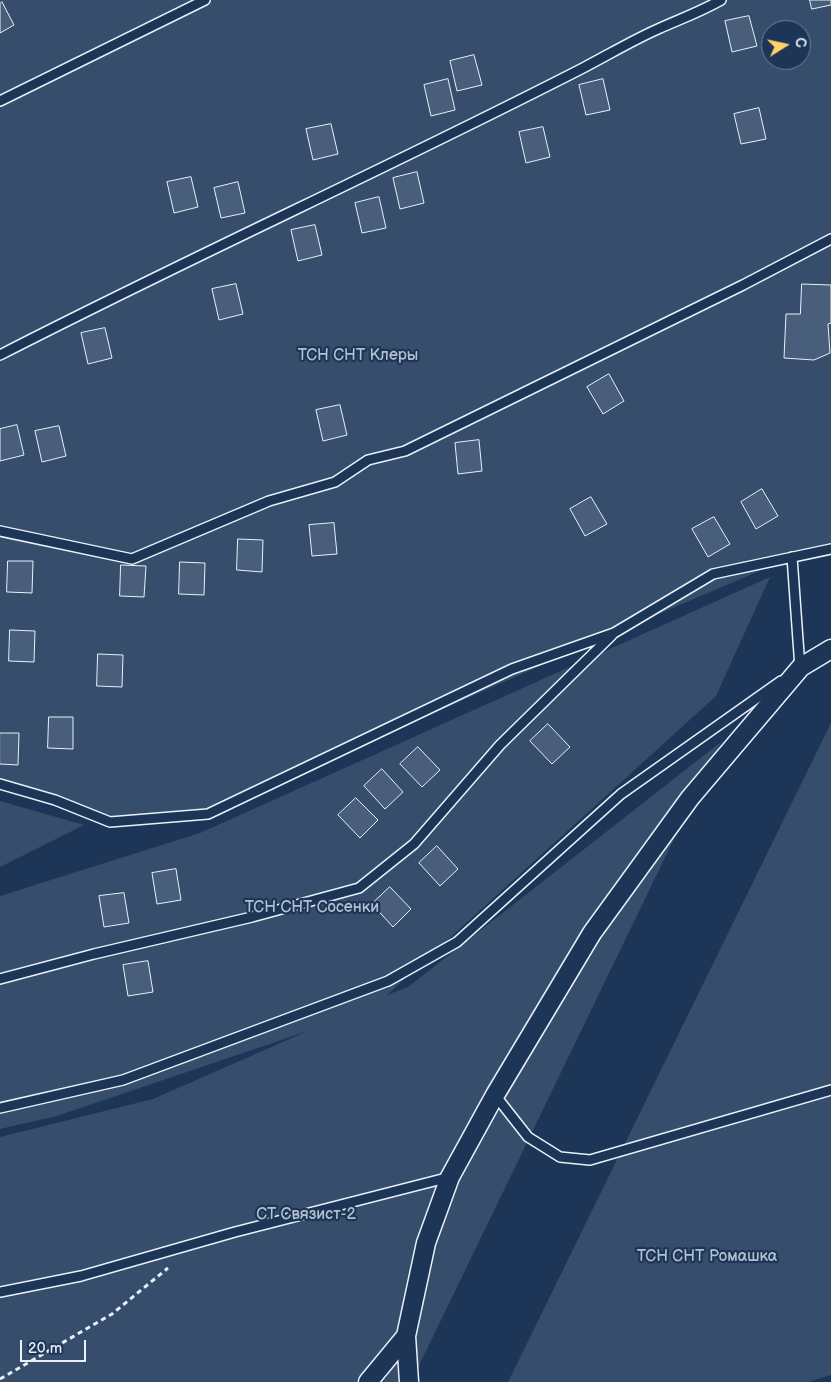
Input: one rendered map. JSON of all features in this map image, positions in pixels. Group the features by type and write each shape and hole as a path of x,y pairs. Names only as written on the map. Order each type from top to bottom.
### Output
{"street":[{"path":"409,1382 406,1336 426,1243 450,1177 496,1095 592,933 690,798 801,667 831,649"},
{"path":"368,1382 406,1336"}],"lane":[{"path":"0,101 205,0"},
{"path":"0,355 98,305 277,220 480,120 658,29 694,15 721,0"},
{"path":"0,531 132,559 269,501 335,482 368,460 405,451 734,290 831,238"},
{"path":"0,784 55,800 110,822 208,814 512,669 614,633 712,574 831,548"},
{"path":"0,1108 123,1080 388,981 457,942 620,794 801,667 792,557"},
{"path":"0,979 94,954 252,917 359,888 414,844 500,746 614,633"},
{"path":"496,1095 528,1137 560,1157 590,1160 831,1090"},
{"path":"0,1292 81,1276 235,1232 450,1177"}],"path":[{"path":"0,1379 112,1314 170,1266"}],"green space":[{"name":"ТСН СНТ Клеры","path":"0,0 831,0 831,549 792,557 614,633 216,810 110,822 0,785"},
{"path":"770,577 716,696 387,995 408,987 721,742 411,1382 0,1382 0,1137 153,1099 308,1031 57,1116 0,1129 0,896 200,833"},
{"name":"ТСН СНТ Ромашка","path":"831,723 831,1375 808,1382 508,1382"},
{"path":"0,801 84,825 0,867"}],"building":[{"path":"810,0 831,0 831,5 812,9"},
{"path":"2,2 14,25 0,33 0,4"},
{"path":"749,16 757,46 732,52 725,21"},
{"path":"474,55 482,85 457,91 450,61"},
{"path":"448,79 455,110 431,116 424,85"},
{"path":"603,79 610,110 586,115 579,85"},
{"path":"759,108 766,139 741,144 734,114"},
{"path":"331,124 338,154 313,160 306,129"},
{"path":"543,127 550,157 526,163 519,132"},
{"path":"417,172 424,203 400,209 393,178"},
{"path":"191,177 198,207 174,213 167,182"},
{"path":"238,182 245,213 221,218 214,188"},
{"path":"379,197 386,228 362,233 355,203"},
{"path":"315,225 322,255 298,261 291,230"},
{"path":"236,284 243,314 219,320 212,289"},
{"path":"802,284 831,285 831,323 828,324 830,353 814,360 784,358 786,314 800,314"},
{"path":"105,328 112,358 88,364 81,333"},
{"path":"609,374 624,401 603,414 587,387"},
{"path":"340,405 347,435 323,441 316,410"},
{"path":"17,425 24,455 0,461 0,429"},
{"path":"59,426 66,456 42,462 35,431"},
{"path":"479,440 482,471 458,474 455,443"},
{"path":"762,489 778,516 756,529 741,502"},
{"path":"591,497 607,524 585,536 570,509"},
{"path":"714,517 730,544 708,557 692,529"},
{"path":"334,523 337,554 312,556 309,525"},
{"path":"238,539 263,540 262,572 237,570"},
{"path":"8,561 33,561 32,593 7,592"},
{"path":"180,562 205,563 204,595 179,594"},
{"path":"121,565 146,566 144,597 120,596"},
{"path":"10,630 35,631 34,662 9,661"},
{"path":"98,654 123,655 122,687 97,686"},
{"path":"49,717 73,717 73,749 48,748"},
{"path":"548,724 570,747 552,764 530,741"},
{"path":"0,733 19,733 18,765 0,764"},
{"path":"418,747 440,770 422,787 400,764"},
{"path":"382,769 403,792 385,809 364,786"},
{"path":"356,798 378,820 360,838 338,815"},
{"path":"437,846 458,869 440,886 419,863"},
{"path":"176,869 181,900 157,904 152,873"},
{"path":"390,887 411,909 393,927 372,904"},
{"path":"124,893 129,923 104,927 99,896"},
{"path":"148,961 153,992 128,996 123,965"}],"park label":[{"name":"ТСН СНТ Сосенки","path":"312,908"},
{"name":"СТ Связист-2","path":"306,1215"}]}
